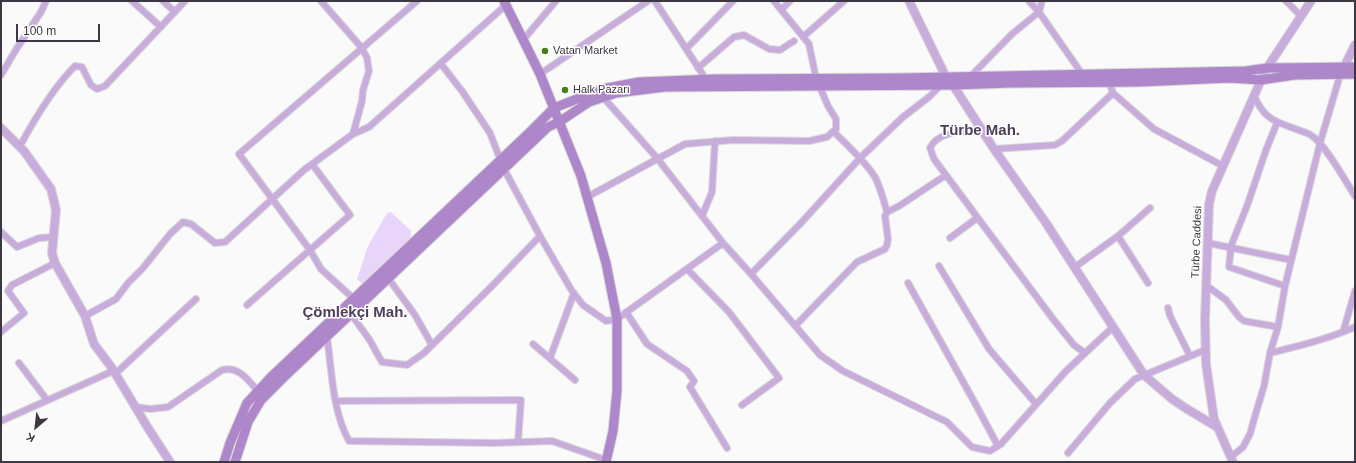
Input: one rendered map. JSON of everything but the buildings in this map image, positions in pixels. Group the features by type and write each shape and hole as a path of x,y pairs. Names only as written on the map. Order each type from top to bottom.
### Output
{"main road":[{"path":"505,3 540,74 581,176 606,263 617,319 617,391 613,431 606,461"},
{"path":"817,82 953,85 1229,78 1261,80 1355,67"},
{"path":"235,462 248,422 261,400 388,278 502,165 530,132 554,108 602,89 639,82 817,82 970,76 1246,71 1267,68 1342,70 1355,74"},
{"path":"224,462 230,443 247,403 258,391 354,299 502,165 548,127 559,122 589,102 616,92 709,83"}],"street":[{"path":"1,76 16,48 41,12 46,1"},
{"path":"132,1 161,27"},
{"path":"163,1 175,12"},
{"path":"20,146 30,127 61,82 75,66 82,67 91,85 97,89 105,86 185,1"},
{"path":"321,1 362,48 367,58 369,71 353,134"},
{"path":"354,299 321,269 310,250 239,154 417,1"},
{"path":"523,40 556,1"},
{"path":"540,74 648,1"},
{"path":"655,1 709,83"},
{"path":"686,49 733,1"},
{"path":"587,197 685,144 733,140 809,141 827,137 834,132 836,129 836,120 817,82 809,44 774,1"},
{"path":"781,10 790,1"},
{"path":"803,37 844,1"},
{"path":"909,1 946,77 953,85 994,149 1046,223 1144,374 1186,410 1217,427"},
{"path":"1029,1 1039,12 1082,74"},
{"path":"970,76 1012,34 1039,12 1042,1"},
{"path":"1286,1 1301,16"},
{"name":"Türbe Caddesi","path":"1232,460 1217,427 1212,410 1205,350 1210,198 1267,68 1311,1"},
{"path":"85,316 116,299 170,234 183,222 191,224 215,243 226,242 312,164 353,134 369,127 440,64 505,3"},
{"path":"698,68 734,37 744,35 769,49 780,50 794,41"},
{"path":"1232,460 1243,447 1250,434 1264,386 1270,353 1278,327 1285,286 1320,143 1342,70 1355,45"},
{"path":"440,64 462,91 490,133 502,165 540,236 574,293 583,305 606,321 617,319 723,243"},
{"path":"751,274 800,224 859,159 903,118 929,97 946,77"},
{"path":"1109,82 1113,93 1154,129 1223,166"},
{"path":"994,149 1055,145 1062,141 1113,93"},
{"path":"1254,95 1261,111 1268,118 1277,123 1312,136 1320,143 1355,196"},
{"path":"603,97 657,158 723,243 820,355 843,371 946,422 972,447 990,450 1001,444 1084,353 1113,327"},
{"path":"1277,123 1231,248 1229,267 1285,286"},
{"path":"1,128 20,146 44,177 51,189 56,210 52,253 56,263 85,316 94,344 114,372 170,462"},
{"path":"981,129 946,135 932,142 930,148 934,159 1053,319 1074,345 1084,353"},
{"path":"795,326 857,262 885,249 888,245 885,216 887,212 875,178 864,162 859,159 834,132"},
{"path":"702,216 712,192 715,141"},
{"path":"247,305 350,215 312,164"},
{"path":"887,212 946,176"},
{"path":"1075,267 1118,236 1150,208"},
{"path":"950,238 977,218"},
{"path":"1,232 17,247 39,238 54,237"},
{"path":"351,314 369,339 382,362 407,365 424,353 540,236"},
{"path":"1118,236 1148,283"},
{"path":"1208,243 1291,260"},
{"path":"1,332 24,313 8,291 12,285 56,263"},
{"path":"939,266 989,349 1036,404"},
{"path":"687,269 729,312 779,378 742,405"},
{"path":"388,278 415,315 432,345"},
{"path":"908,283 998,446"},
{"path":"1207,286 1226,300 1244,321 1278,327"},
{"path":"1343,332 1355,291"},
{"path":"550,358 574,293"},
{"path":"1,421 114,372 196,299"},
{"path":"1168,308 1170,316 1190,356"},
{"path":"626,312 647,344 687,371 694,381 690,387 727,448"},
{"path":"1270,353 1295,347 1355,327"},
{"path":"327,337 336,401 342,428 349,441 487,443 552,441 606,461"},
{"path":"533,344 575,380"},
{"path":"1068,453 1110,403 1135,379 1205,350"},
{"path":"19,363 47,400"},
{"path":"136,407 150,409 168,407 222,370 229,368 245,376 258,391"},
{"path":"336,401 521,400 518,442"}],"shaded area":[{"path":"391,212 411,231 410,241 363,285 357,279 368,246 387,213"}],"place":[{"name":"Vatan Market","path":"545,51"},
{"name":"Halk Pazarı","path":"565,90"}],"district":[{"name":"Türbe Mah.","path":"980,131"},
{"name":"Çömlekçi Mah.","path":"355,313"}]}
